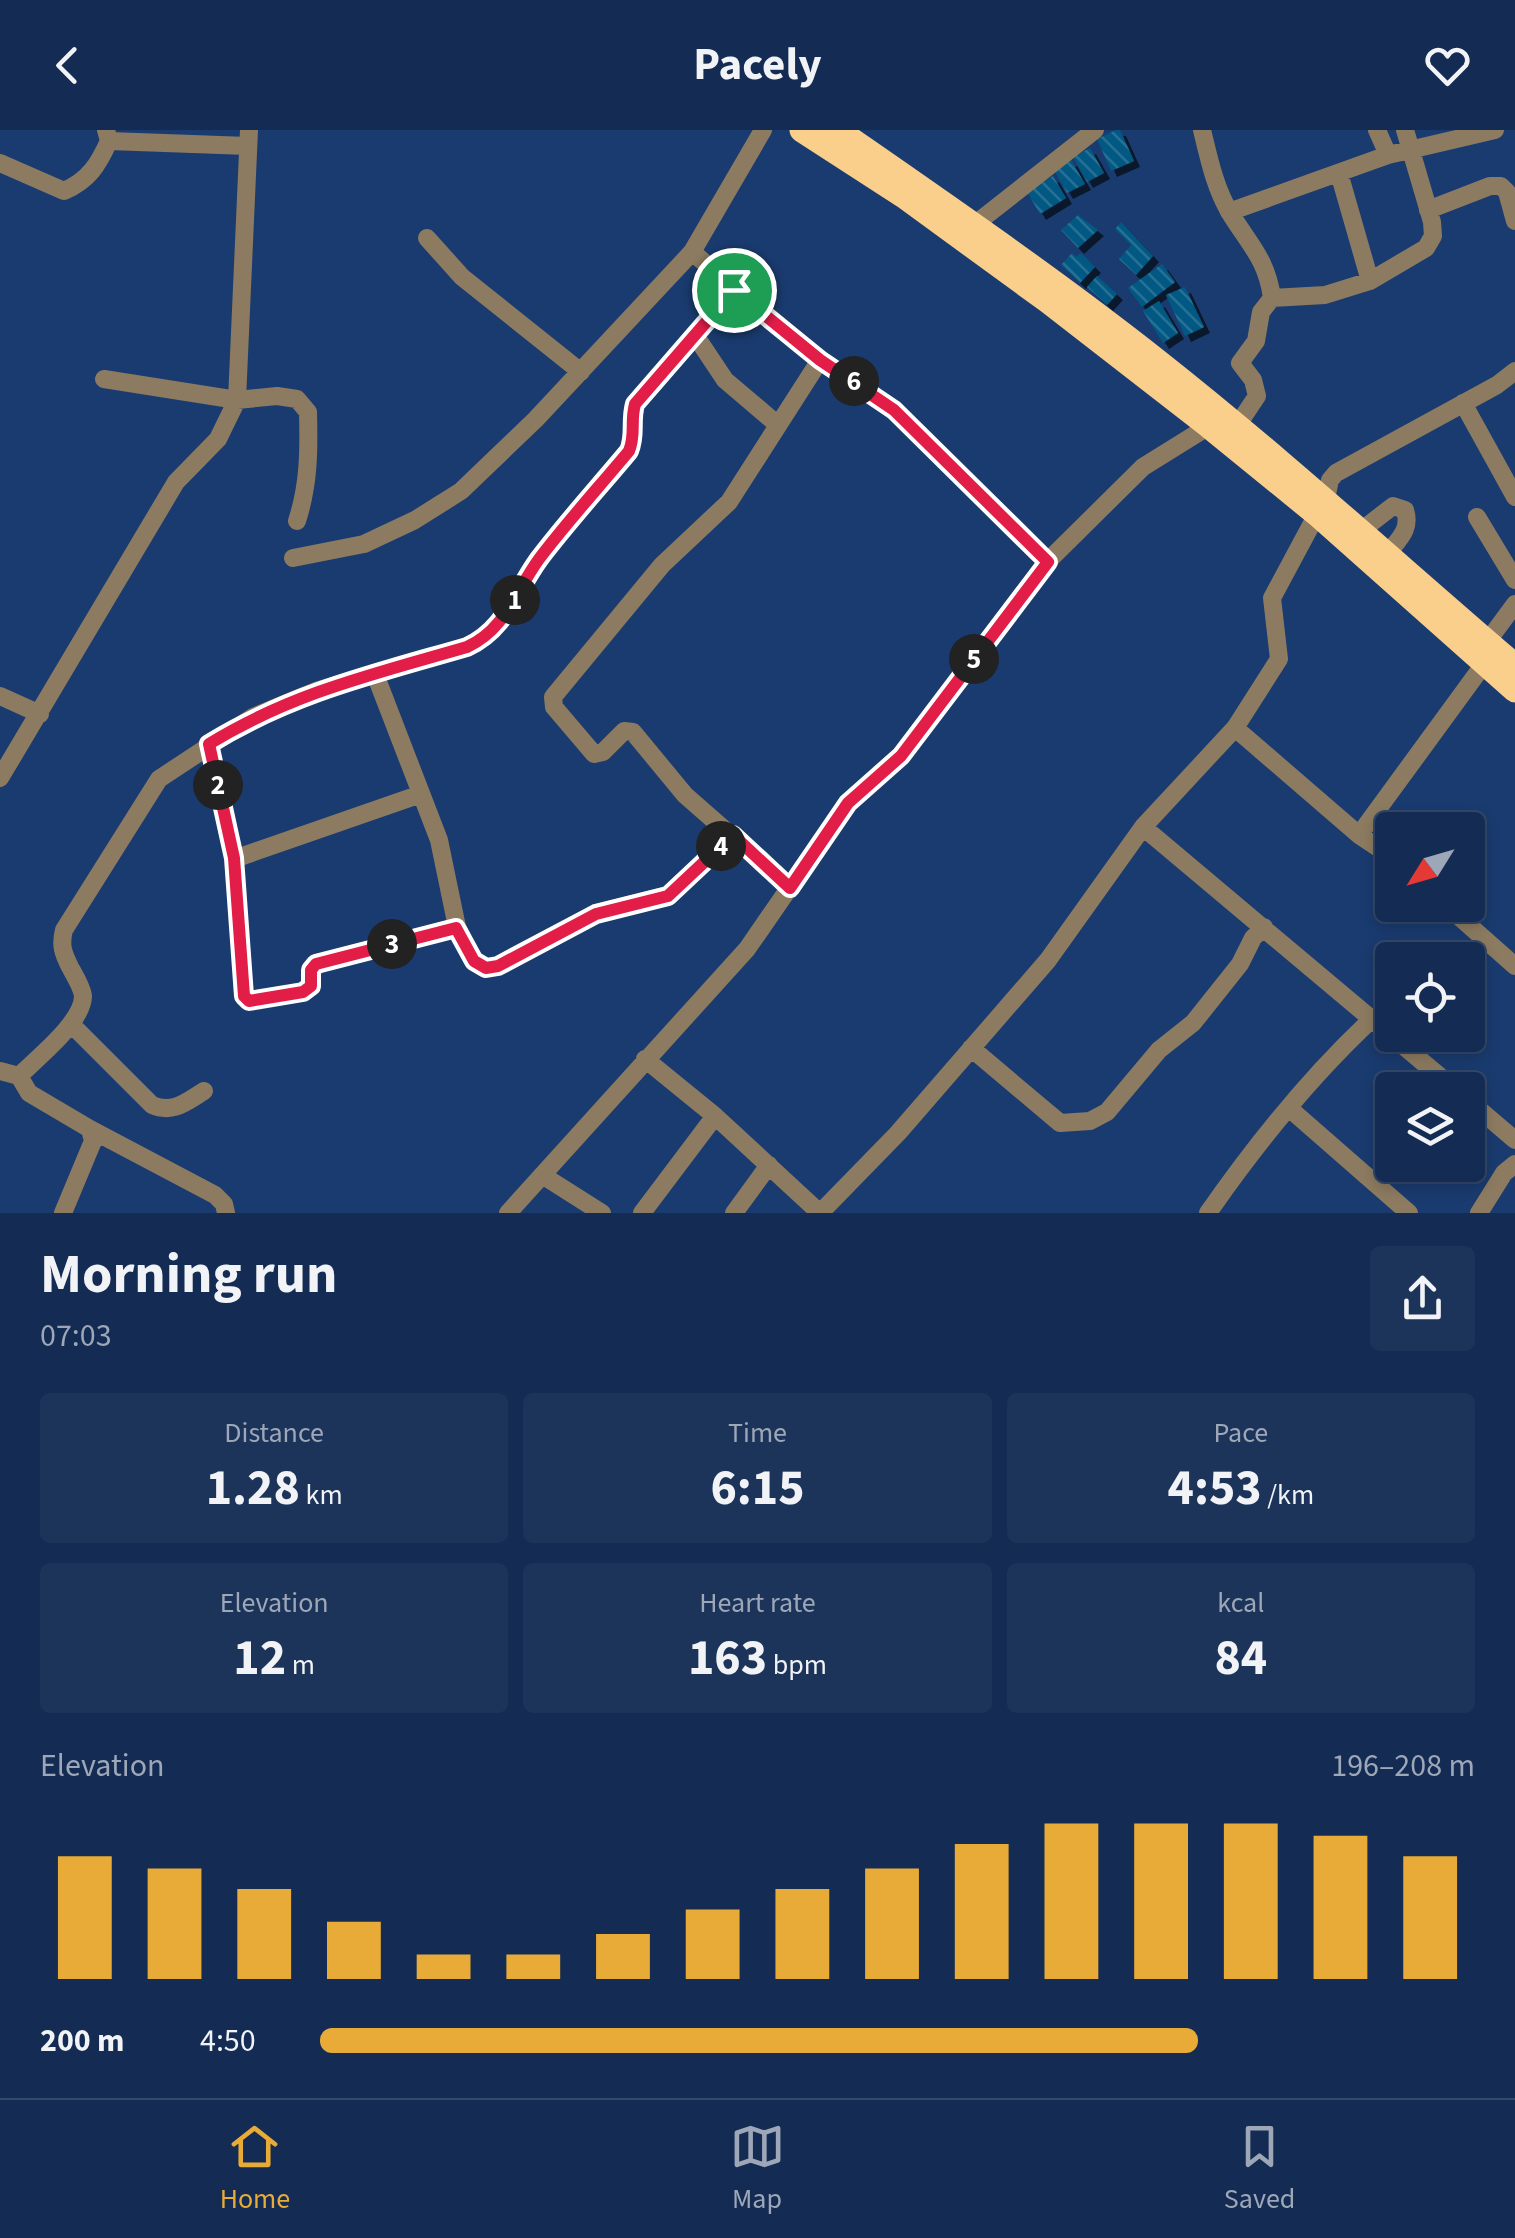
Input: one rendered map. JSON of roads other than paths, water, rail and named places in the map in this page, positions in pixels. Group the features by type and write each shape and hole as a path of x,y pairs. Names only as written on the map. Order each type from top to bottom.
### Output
{"highway":[{"path":"802,130 918,207 1321,507 1362,530 1486,653 1515,690"},
{"path":"836,130 1064,290 1237,426 1321,507 1486,653 1515,666"}],"street":[{"path":"293,558 364,544 440,506 461,491 536,419 692,252 763,130"},
{"path":"974,225 1094,130"},
{"path":"1202,130 1216,183 1269,274 1272,298 1261,312 1256,341 1240,363 1253,380 1258,396 1237,426"},
{"path":"1377,130 1388,155"},
{"path":"1272,298 1326,296 1370,281 1426,248 1433,236 1405,130"},
{"path":"1230,212 1388,155 1494,130"},
{"path":"0,163 64,191 82,184 97,167 108,135 248,138 237,400 218,439 176,482 0,778"},
{"path":"1339,173 1370,281"},
{"path":"1428,210 1490,186 1501,186 1507,192 1515,221"},
{"path":"427,238 462,277 580,372"},
{"path":"692,252 820,360 894,410 1048,562"},
{"path":"19,1076 71,1024 80,1009 83,992 63,953 64,930 160,778 253,717 316,690 467,647 486,638 498,626 537,562 629,451 635,436 630,420 635,404 734,290"},
{"path":"695,335 725,380 778,425"},
{"path":"790,888 685,795 634,732 624,731 603,752 594,754 554,707 552,697 662,566 716,517 820,360"},
{"path":"645,1059 715,1116 820,1213 898,1133 1048,960 1143,828 1235,728 1274,672 1278,658 1272,598 1321,507 1330,480 1515,371"},
{"path":"104,379 237,400 277,396 297,399 308,412 306,493 297,521"},
{"path":"1463,402 1515,497"},
{"path":"508,1213 747,949 848,803 901,756 1048,562 1143,467 1210,426"},
{"path":"1362,530 1392,506 1405,510 1409,521 1406,532 1388,553"},
{"path":"1476,517 1515,580"},
{"path":"1360,835 1454,701 1515,604"},
{"path":"375,674 439,840 456,928 474,961 486,968 498,966 596,914 668,896 733,835"},
{"path":"0,696 40,714"},
{"path":"1235,728 1375,845"},
{"path":"209,744 234,858 244,996 249,1001 303,992 311,986 311,970 316,964 456,928"},
{"path":"234,858 421,794"},
{"path":"1143,828 1435,1072"},
{"path":"1465,922 1515,966"},
{"path":"971,1048 1060,1123 1090,1122 1106,1112 1160,1050 1193,1023 1264,928"},
{"path":"1208,1213 1236,1172 1328,1060 1372,1019"},
{"path":"71,1024 152,1105 164,1110 174,1108 204,1092"},
{"path":"0,1071 19,1076 29,1093 90,1130 215,1196 224,1204 226,1213"},
{"path":"1290,1110 1409,1213"},
{"path":"1485,1114 1515,1140"},
{"path":"642,1213 715,1116"},
{"path":"63,1213 93,1141 90,1130"},
{"path":"1479,1213 1504,1173 1515,1164"},
{"path":"734,1213 769,1166"},
{"path":"542,1175 602,1213"}]}
